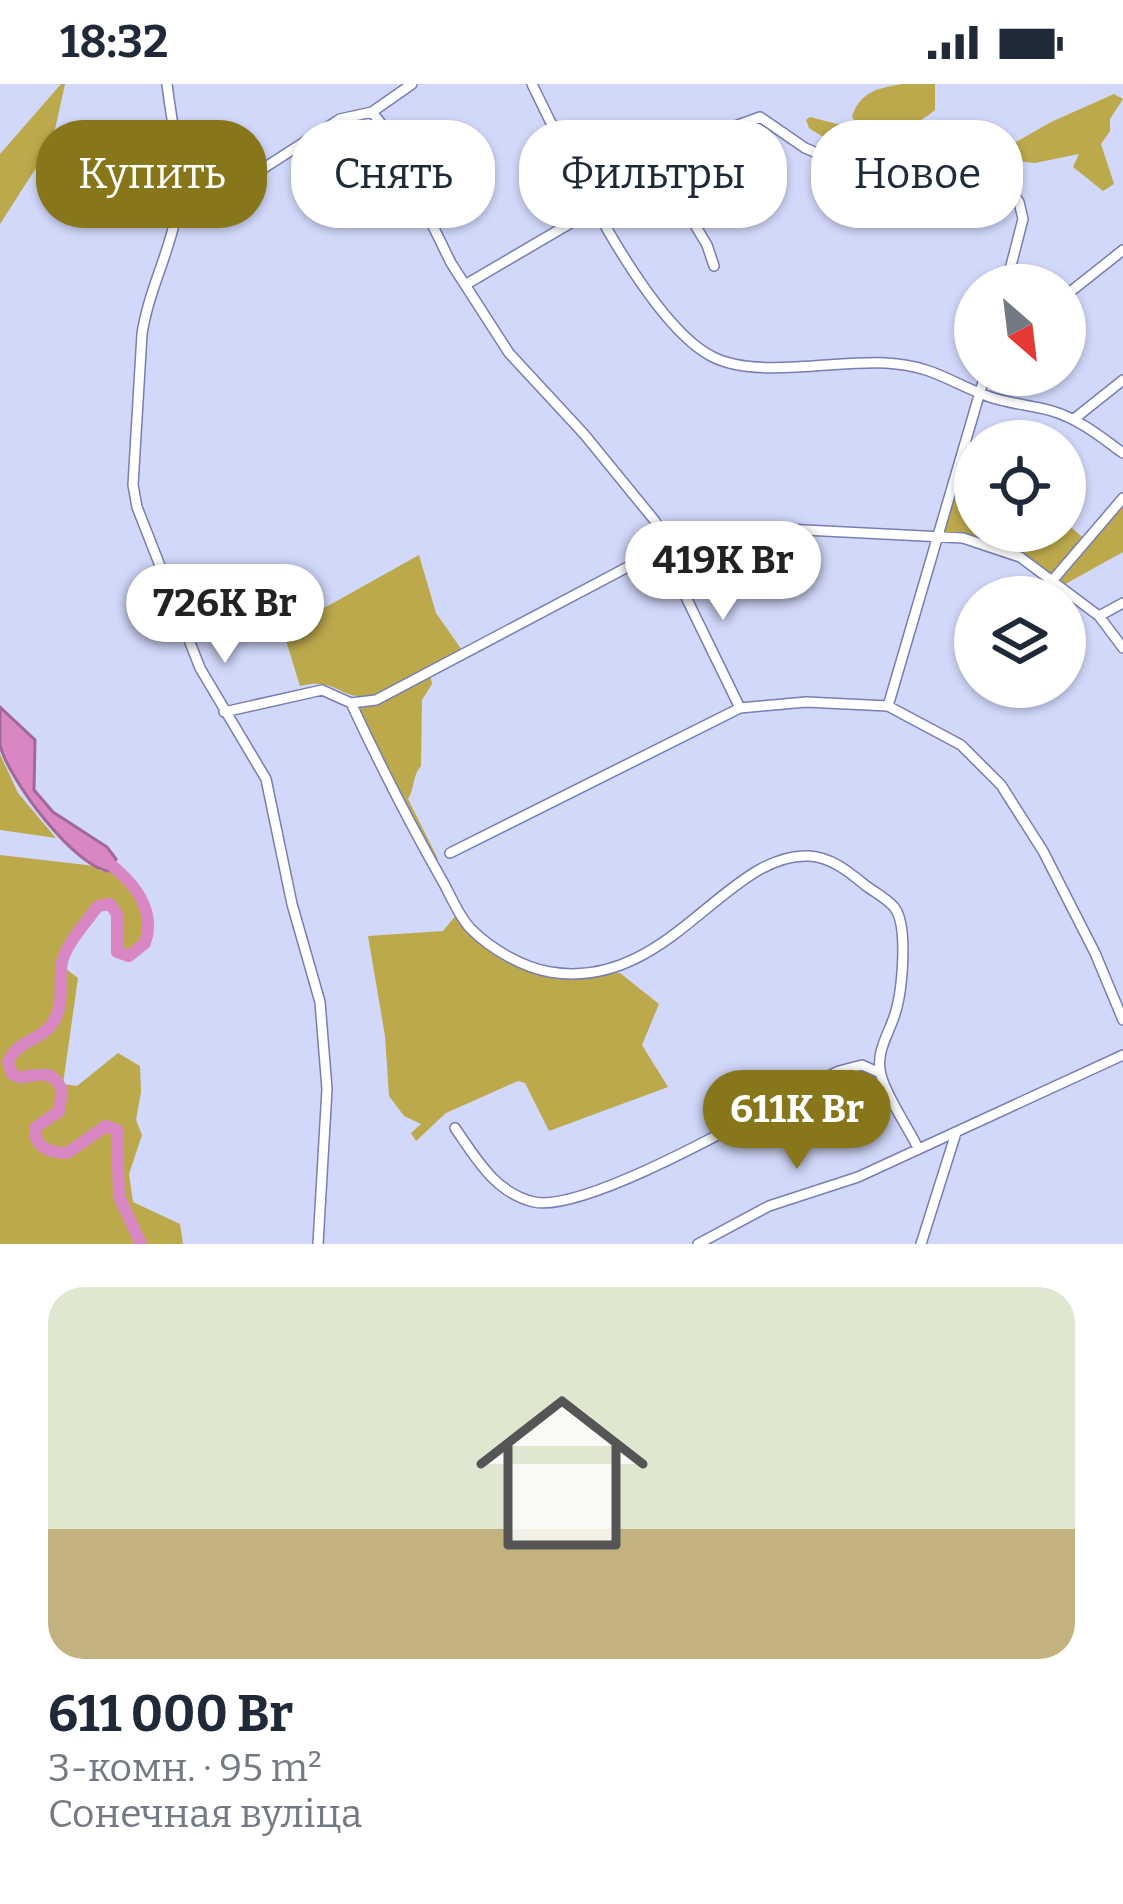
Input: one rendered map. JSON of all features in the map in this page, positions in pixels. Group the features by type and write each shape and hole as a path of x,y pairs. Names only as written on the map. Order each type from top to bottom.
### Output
{"street":[{"path":"167,84 172,120"},
{"path":"267,166 340,118 372,112 412,84"},
{"path":"532,84 551,120"},
{"path":"372,112 386,130 465,285 509,353 655,520 681,587 740,708"},
{"path":"787,134 805,148 862,172 940,185 1002,184 1022,210 1012,264"},
{"path":"172,228 142,334 134,496 200,668 266,778 292,904 325,1028 327,1089 318,1244"},
{"path":"465,285 563,228"},
{"path":"610,228 659,305 691,342 713,357 754,366 904,365 954,379"},
{"path":"697,228 714,266"},
{"path":"1086,279 1123,250"},
{"path":"1074,419 1123,380"},
{"path":"888,706 980,396"},
{"path":"992,396 1074,419 1123,453"},
{"path":"1056,576 1123,498"},
{"path":"224,712 322,690 351,703 367,703 611,573 669,552 785,529 963,538 1020,556 1046,576"},
{"path":"1099,616 1123,603"},
{"path":"1086,606 1123,648"},
{"path":"450,853 740,708 806,702 888,706 961,745 1001,784 1043,851 1095,952 1123,1020"},
{"path":"351,703 469,927 518,962 572,975 599,973 627,963 665,942 749,878 787,859 808,856 847,870 891,903 900,919 900,993 895,1017 883,1039 880,1073 918,1148"},
{"path":"698,1244 770,1205 857,1177 1123,1055"},
{"path":"455,1128 480,1165 503,1187 540,1203 556,1202 666,1160 839,1071 862,1065 880,1073"},
{"path":"921,1244 956,1133"}],"shaded area":[{"path":"65,84 57,120 36,120 36,168 0,224 0,154"},
{"path":"935,84 935,110 921,120 854,120 860,101 878,89"},
{"path":"1114,94 1123,99 1101,144 1114,184 1103,191 1073,167 1079,154 1023,162 1023,138"},
{"path":"954,497 954,540 939,536"},
{"path":"1123,498 1123,552 1080,576 1045,576 1020,557 1001,552 1086,552 1086,540"},
{"path":"419,555 436,613 462,650 377,694 357,696 322,684 300,686 283,631"},
{"path":"430,673 432,684 422,700 421,766 408,799 438,859 432,862 351,703 367,703"},
{"path":"0,707 35,740 34,790 53,812 107,847 116,859 111,871 80,856 30,800 0,745"},
{"path":"0,754 18,793 56,838 0,830"},
{"path":"0,855 95,866 101,871 115,868 143,902 149,932 136,953 117,952 117,914 110,904 89,918 63,958 61,965 78,978 63,1084 77,1086 118,1053 140,1066 136,1120 142,1135 129,1174 133,1202 180,1224 183,1244 0,1244"},
{"path":"456,915 492,945 542,970 620,973 659,1004 642,1045 668,1087 549,1131 525,1083 518,1081 446,1113 416,1141 411,1133 421,1124 404,1116 389,1096 385,1036 368,936 443,931"}],"waterway":[{"path":"106,861 140,896 148,919 145,943 129,956 117,952 117,914 110,904 98,906 64,955 55,1019 8,1062 12,1074 49,1075 62,1090 59,1111 35,1128 45,1148 67,1153 106,1126 117,1130 119,1196 141,1244"}]}
